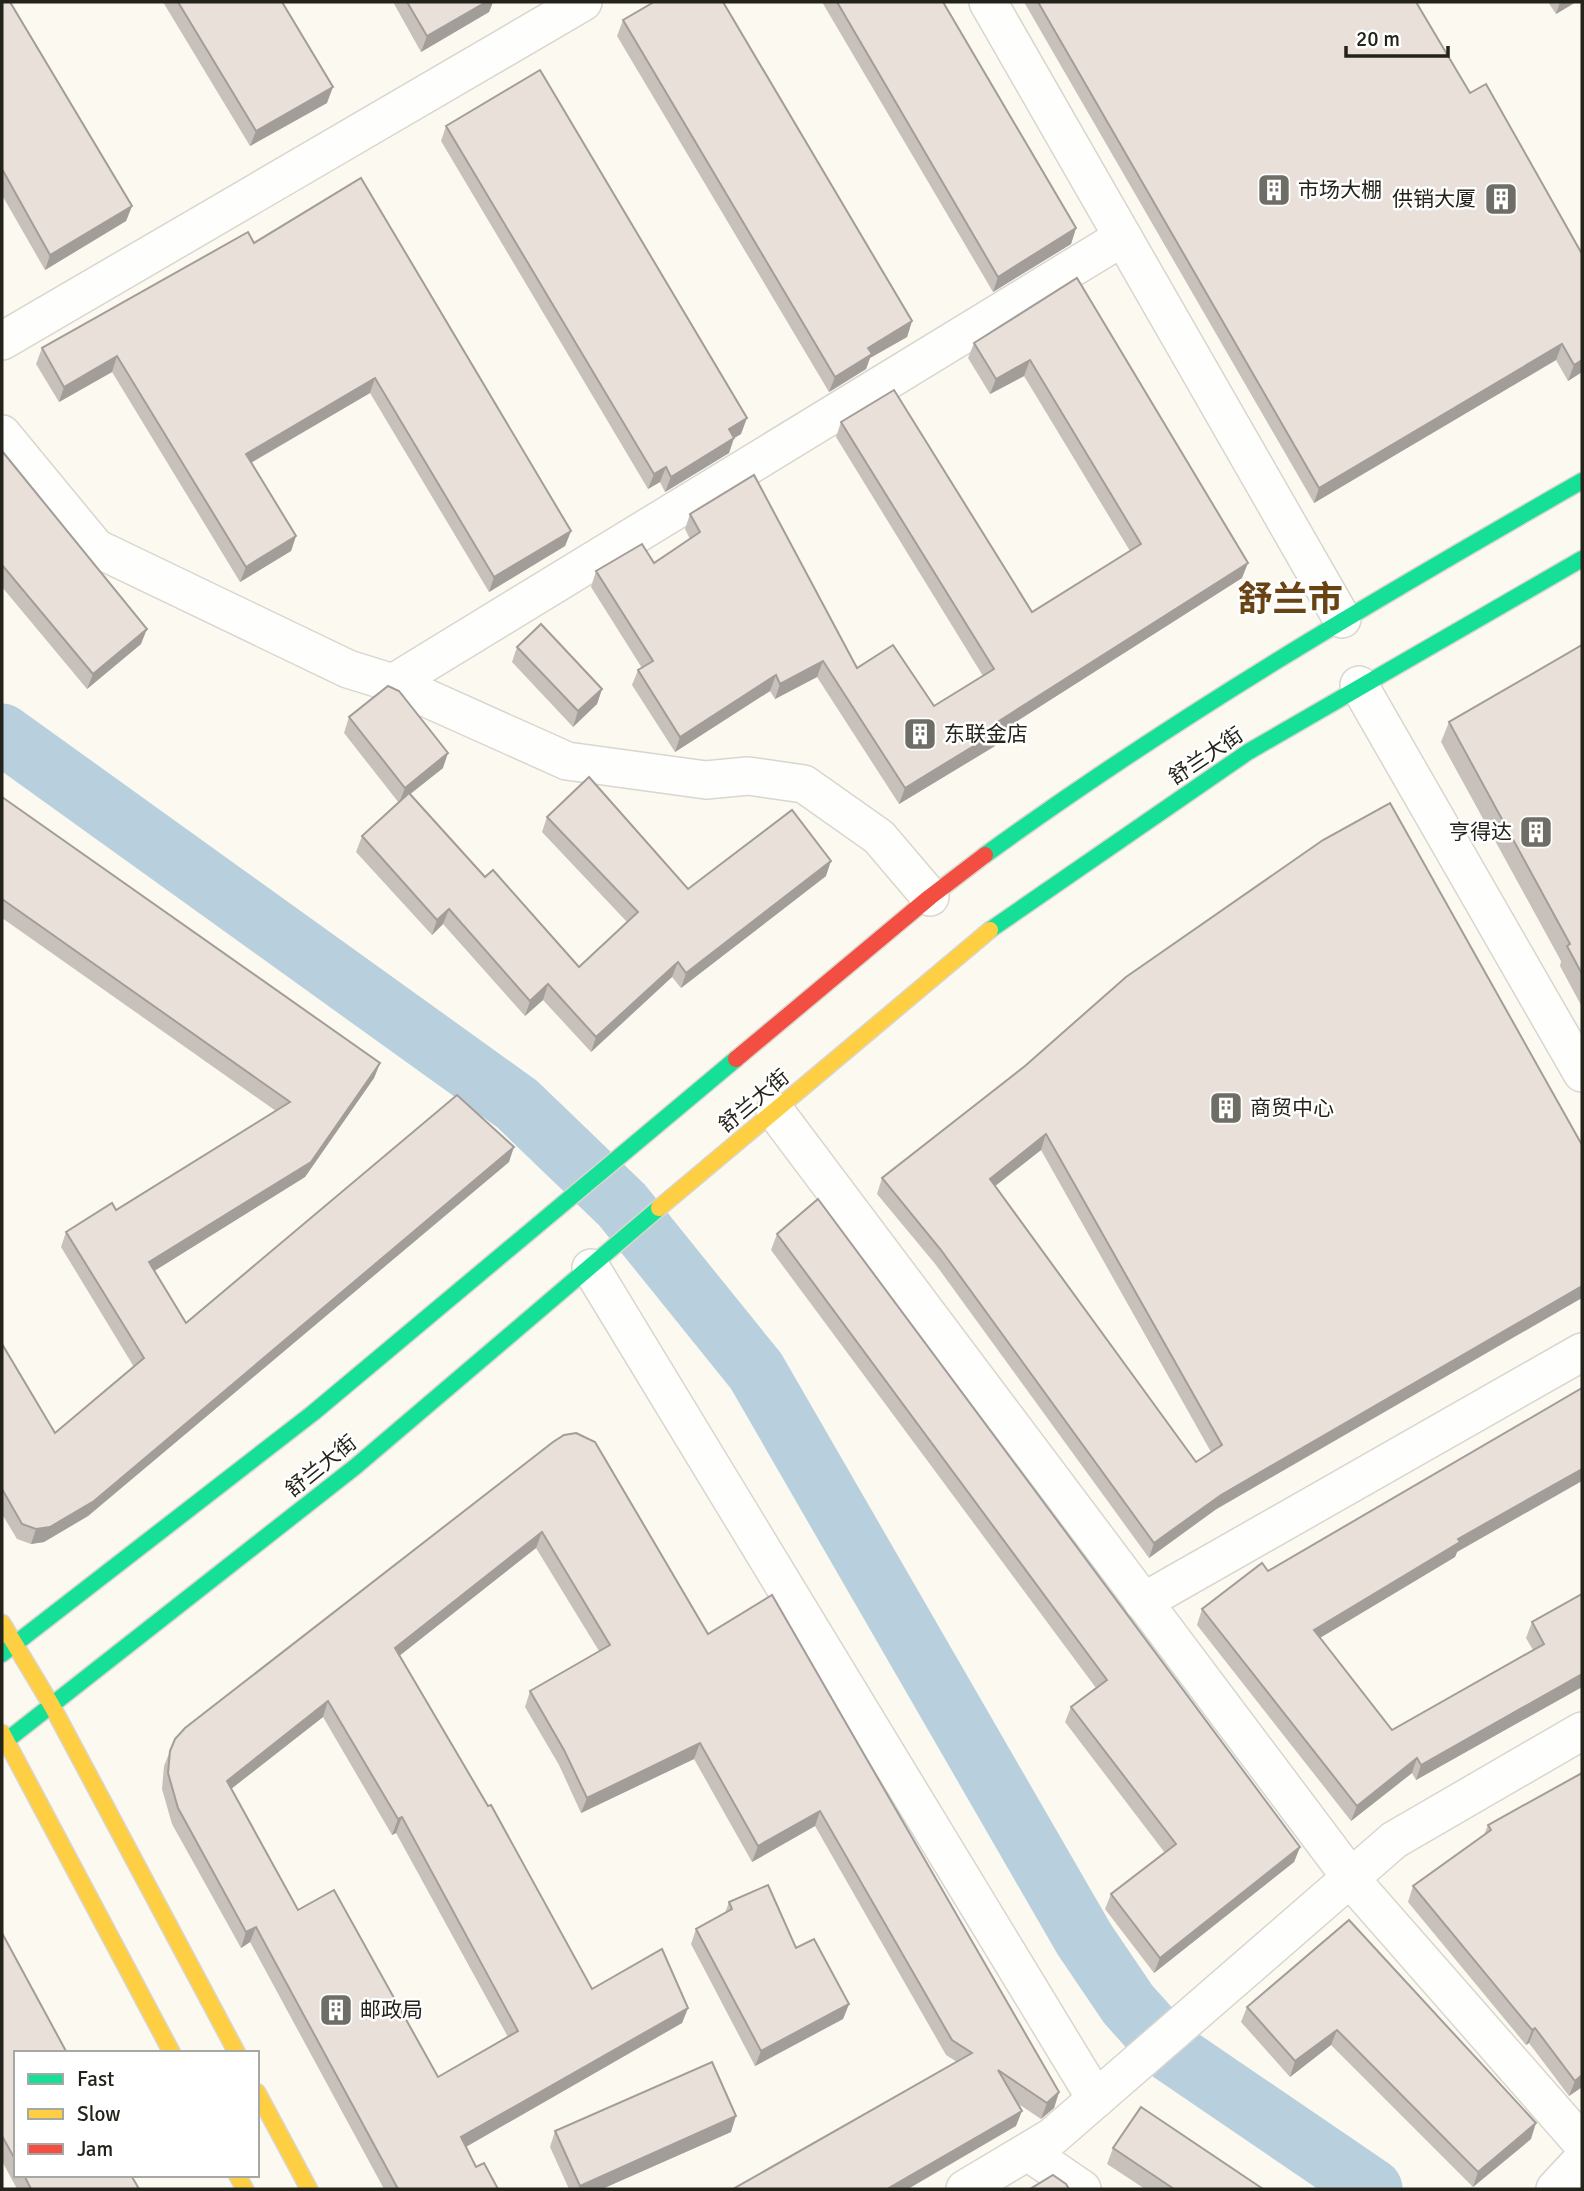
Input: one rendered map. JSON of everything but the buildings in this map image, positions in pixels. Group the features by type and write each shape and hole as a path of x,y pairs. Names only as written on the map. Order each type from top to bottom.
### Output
{"main road":[{"name":"舒兰大街","path":"8,1649 313,1413 930,897 992,850 1190,715 1342,619 1582,481"},
{"name":"舒兰大街","path":"3,1739 52,1706 355,1467 971,943 1248,752 1359,685 1582,559"},
{"path":"2,1623 8,1649 52,1706 236,2051"},
{"path":"3,1739 171,2051"},
{"path":"259,2096 309,2189"}],"street":[{"path":"2,341 583,2"},
{"path":"988,2 1342,619"},
{"path":"393,683 1123,237"},
{"path":"2,434 96,548 348,669 393,683 567,761 706,780 748,776 804,784 879,837 930,897"},
{"path":"1359,685 1582,1073"},
{"path":"775,1111 1350,1877 1582,2143"},
{"path":"592,1267 1100,2095"},
{"path":"1143,1602 1582,1352"},
{"path":"965,2189 1052,2137 1394,1840 1582,1731"},
{"path":"1028,2152 1082,2189"},
{"path":"1555,2189 1582,2160"}],"waterway":[{"path":"2,734 517,1104 622,1205 756,1371 1084,1939 1128,2004 1171,2052 1372,2189"}],"traffic: fast":[{"path":"985,855 1204,706 1353,614 1582,481"},
{"path":"990,930 1248,752 1582,559"},
{"path":"2,1654 313,1413 736,1059"},
{"path":"2,1744 355,1467 659,1208"}],"traffic: slow":[{"path":"659,1208 990,930"},
{"path":"2,1623 52,1706 236,2051"},
{"path":"2,1733 171,2051"},
{"path":"259,2096 309,2189"},
{"path":"238,2177 245,2189"}],"traffic: jam":[{"path":"736,1059 930,897 985,855"}],"place":[{"name":"市场大棚","path":"1274,190"},
{"name":"供销大厦","path":"1501,199"},
{"name":"东联金店","path":"920,734"},
{"name":"亨得达","path":"1536,832"},
{"name":"商贸中心","path":"1226,1108"},
{"name":"邮政局","path":"336,2010"}],"district":[{"name":"舒兰市","path":"1290,599"}]}
